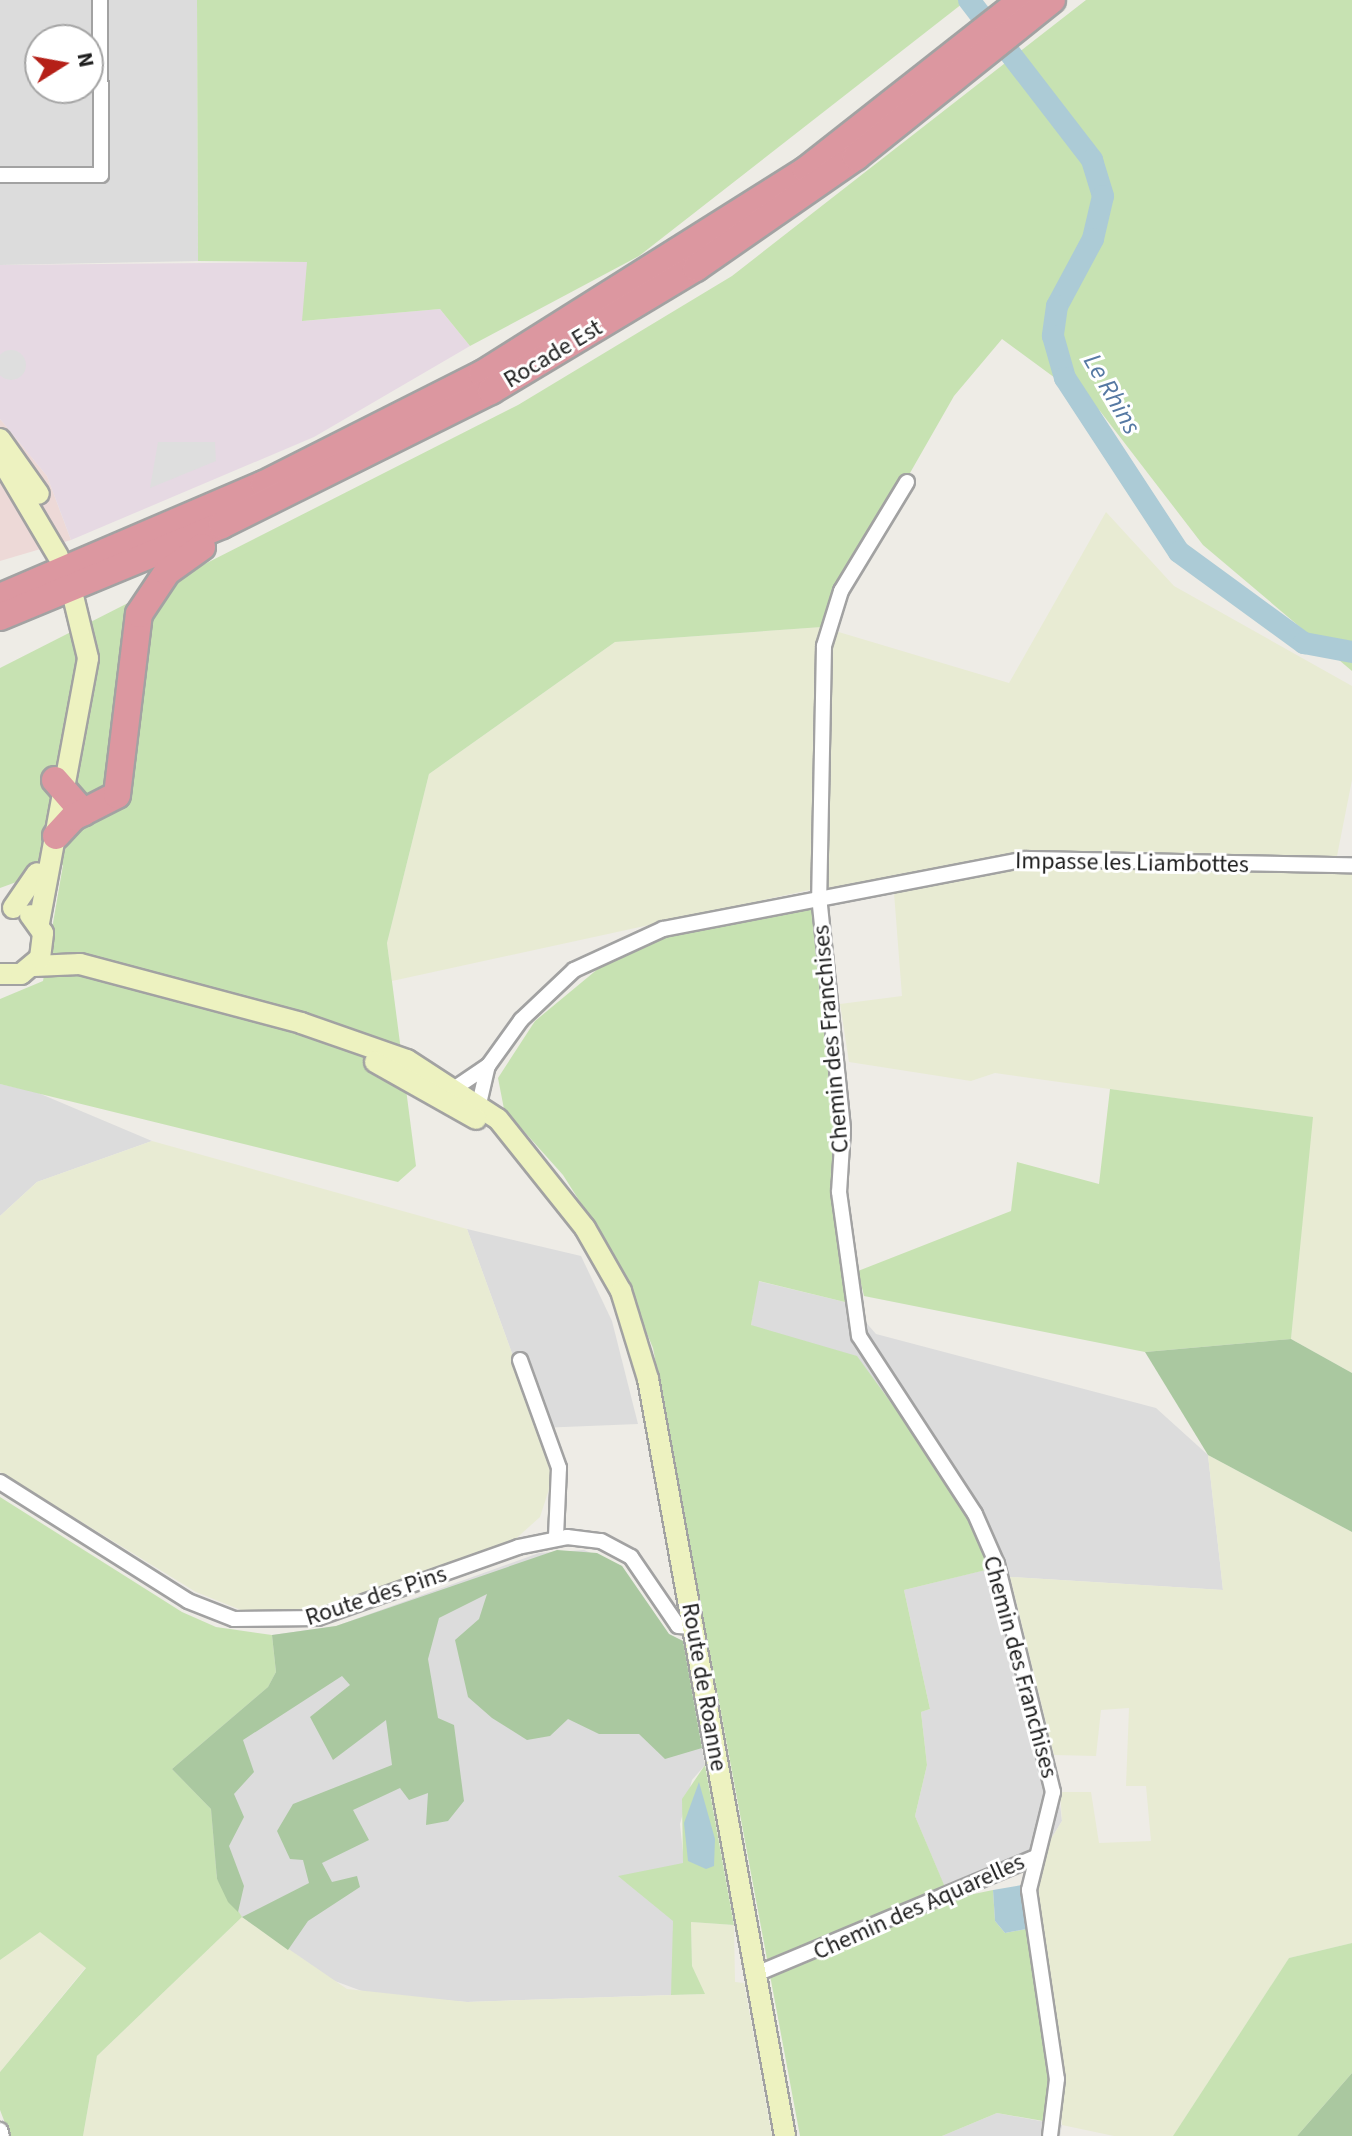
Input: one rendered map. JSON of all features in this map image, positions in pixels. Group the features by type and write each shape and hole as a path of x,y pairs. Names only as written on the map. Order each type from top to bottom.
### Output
{"highway":[{"name":"Rocade Est","path":"0,617 299,490 491,391 696,268 960,63 1024,6 1052,0"},
{"name":"Rocade Est","path":"0,597 70,560 345,446 482,374 806,170 960,63"},
{"path":"56,836 67,797 111,802 121,785 133,639 154,587 198,549 285,507 299,490"},
{"path":"0,579 70,560"}],"main road":[{"path":"0,439 27,469 48,530"},
{"path":"0,458 70,560"},
{"path":"74,600 82,629 67,797 34,882 7,908 41,931 80,964"},
{"path":"34,966 56,836"},
{"path":"4,979 34,966 80,964"},
{"name":"Route de Roanne","path":"80,964 360,1043 462,1101 527,1148 596,1246 621,1291 648,1379 785,2136"}],"street":[{"path":"0,175 101,175 100,0"},
{"name":"Chemin des Franchises","path":"907,482 841,591 824,646 819,896 843,1129 839,1192 859,1336 975,1514 997,1564 1053,1792 1050,1826 1036,1857 1029,1890 1036,1964 1057,2079 1050,2136"},
{"name":"Impasse les Liambottes","path":"488,1066 544,996 603,952 663,929 819,896 1025,859 1352,865"},
{"path":"462,1101 488,1066"},
{"path":"462,1101 488,1066"},
{"path":"520,1360 559,1468 556,1538"},
{"name":"Route des Pins","path":"0,1482 188,1601 258,1622 318,1618 556,1538 617,1548 643,1570 678,1626 693,1627"},
{"name":"Chemin des Aquarelles","path":"756,1974 1036,1857"},
{"path":"0,2130 2,2136"}],"shaded area":[{"path":"0,0 197,0 198,261 0,265"},
{"path":"308,262 303,321 440,309 470,346 314,437 71,540 47,476 0,419 0,265"},
{"path":"11,350 22,354 26,365 22,376 11,380 0,376 -4,365 0,354"},
{"path":"0,419 47,476 71,540 0,561"},
{"path":"158,442 215,442 216,461 150,488"},
{"path":"0,1084 36,1092 152,1141 37,1182 0,1216"},
{"path":"467,1229 581,1256 612,1321 638,1424 539,1428"},
{"path":"758,1281 849,1303 876,1334 1156,1408 1208,1455 1223,1590 1010,1577 1054,1755 1062,1821 1040,1857 950,1900 915,1816 927,1765 921,1712 930,1709 904,1590 993,1568 751,1325"},
{"path":"584,1550 622,1566 669,1634 683,1641 705,1765 692,1780 680,1824 684,1863 671,1995 467,2002 370,1994 324,1977 242,1917 228,1902 172,1769 276,1672 272,1635 336,1626 539,1553"},
{"path":"997,2113 1062,2125 1060,2136 942,2136"}],"green space":[{"path":"197,0 967,0 639,256 470,346 440,309 302,321 307,262 198,261"},
{"path":"1086,0 1352,0 1352,671 1203,545 1100,411 1002,339 954,396 822,627 615,642 429,774 387,943 416,1166 398,1182 0,1084 0,999 43,981 63,865 0,888 0,668 518,405 732,276"},
{"path":"1106,512 1174,586 1352,686 1352,780 1337,856 1352,858 1352,1373 1291,1339 1312,1117 995,1073 971,1081 849,1062 840,1004 902,996 893,880 814,889 392,981 387,943 429,774 615,642 822,627 1009,683"},
{"path":"815,905 849,1303 759,1281 751,1325 857,1356 951,1485 994,1568 904,1590 930,1709 921,1712 927,1765 915,1816 950,1899 993,1890 995,1921 1005,1933 1026,1929 1051,2069 1049,2122 997,2113 942,2136 800,2136 653,1348 615,1257 563,1175 504,1109 498,1078 535,1021 605,963 668,934"},
{"path":"1110,1089 1313,1117 1291,1339 1145,1352 864,1296 858,1271 1011,1211 1017,1162 1099,1184"},
{"path":"152,1141 467,1229 539,1428 552,1480 540,1517 511,1543 325,1609 246,1612 196,1592 0,1472 0,1216 37,1182"},
{"path":"1291,1339 1352,1373 1352,1532 1208,1455 1145,1352"},
{"path":"1208,1455 1352,1532 1352,1943 1289,1958 1173,2136 1114,2136 1062,2125 1038,1918 1040,1857 1062,1821 1060,1792 1091,1792 1099,1843 1151,1841 1146,1786 1126,1786 1129,1708 1101,1710 1096,1756 1054,1755 1010,1577 1223,1590"},
{"path":"0,1497 182,1612 216,1627 272,1635 276,1672 268,1687 172,1769 211,1809 217,1879 242,1917 97,2056 83,2136 10,2136 0,2110 0,2072 86,1968 40,1932 0,1960"},
{"path":"557,1550 597,1553 622,1566 669,1634 683,1641 702,1748 665,1759 639,1734 599,1734 568,1719 550,1736 527,1740 492,1718 468,1697 455,1640 479,1619 487,1594 439,1618 428,1659 438,1718 454,1725 464,1801 448,1821 426,1825 428,1793 409,1800 400,1788 353,1810 369,1840 322,1863 332,1882 357,1876 360,1887 308,1921 288,1950 242,1917 309,1883 303,1860 290,1859 277,1831 293,1804 392,1765 386,1720 333,1760 310,1717 350,1685 342,1676 243,1740 254,1772 234,1794 244,1817 229,1846 244,1886 238,1912 228,1902 217,1879 211,1809 172,1769 268,1687 276,1672 272,1635 336,1626"},
{"path":"705,1765 734,1925 691,1922 692,1966 705,1994 671,1995 673,1921 618,1876 683,1863 682,1799"},
{"path":"242,1917 347,1989 467,2002 704,1994 692,1967 691,1922 734,1925 735,1982 744,1983 772,2136 83,2136 97,2056"},
{"path":"40,1931 86,1967 0,2072 0,1960"},
{"path":"1352,1943 1352,2073 1297,2136 1173,2136 1289,1958"},
{"path":"1352,2073 1352,2136 1297,2136"}],"water":[{"path":"699,1782 715,1839 714,1866 706,1869 688,1861 684,1823"},
{"path":"1022,1885 1026,1929 1005,1933 995,1921 993,1890"}],"waterway":[{"name":"Le Rhins","path":"969,0 1092,160 1103,196 1093,239 1057,306 1053,336 1065,378 1179,552 1304,643 1352,652"}]}
